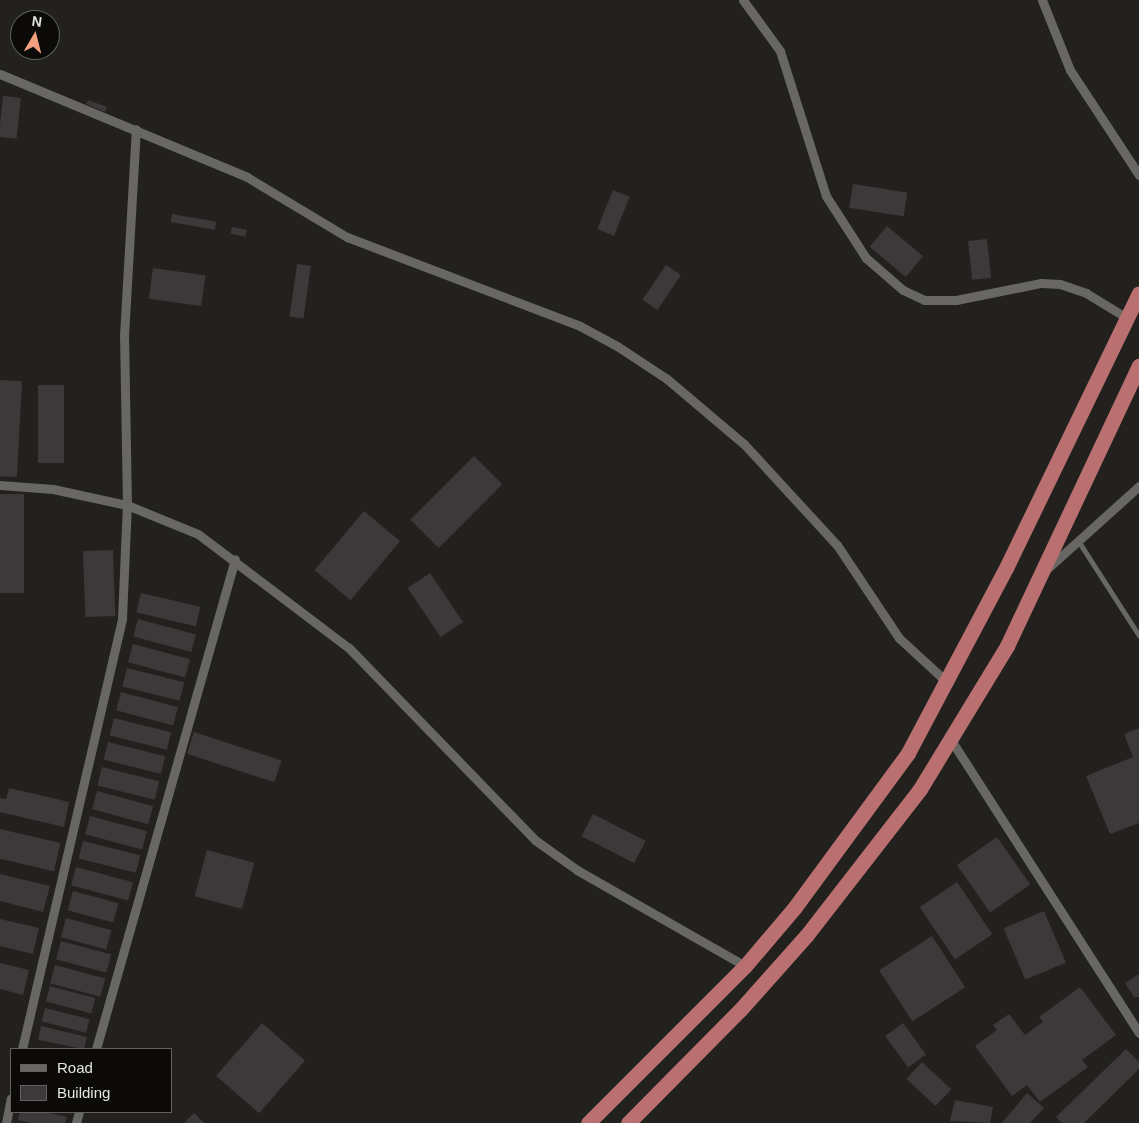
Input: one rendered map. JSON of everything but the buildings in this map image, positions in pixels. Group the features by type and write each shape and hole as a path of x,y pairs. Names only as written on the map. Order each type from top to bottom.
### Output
{"highway":[{"path":"588,1123 745,966 795,907 908,753 948,683 1139,293"},
{"path":"628,1123 740,1010 806,936 920,789 1007,646 1139,366"}],"street":[{"path":"743,0 780,51 826,196 866,258 903,290 924,300 956,300 1041,283 1060,284 1086,293 1127,318"},
{"path":"1042,0 1070,70 1139,175"},
{"path":"0,74 248,177 347,236 580,326 660,374 744,444 801,505 837,545 899,638 948,683"},
{"path":"22,1048 114,668 122,618 126,505 124,336 136,129"},
{"path":"0,485 53,489 126,505 198,534 235,559 349,648 535,840 577,870 745,966"},
{"path":"1044,571 1077,539 1139,486"},
{"path":"96,1048 235,559"},
{"path":"951,740 1139,1033"},
{"path":"6,1123 10,1103"}],"lane":[{"path":"1077,539 1139,635"}]}
